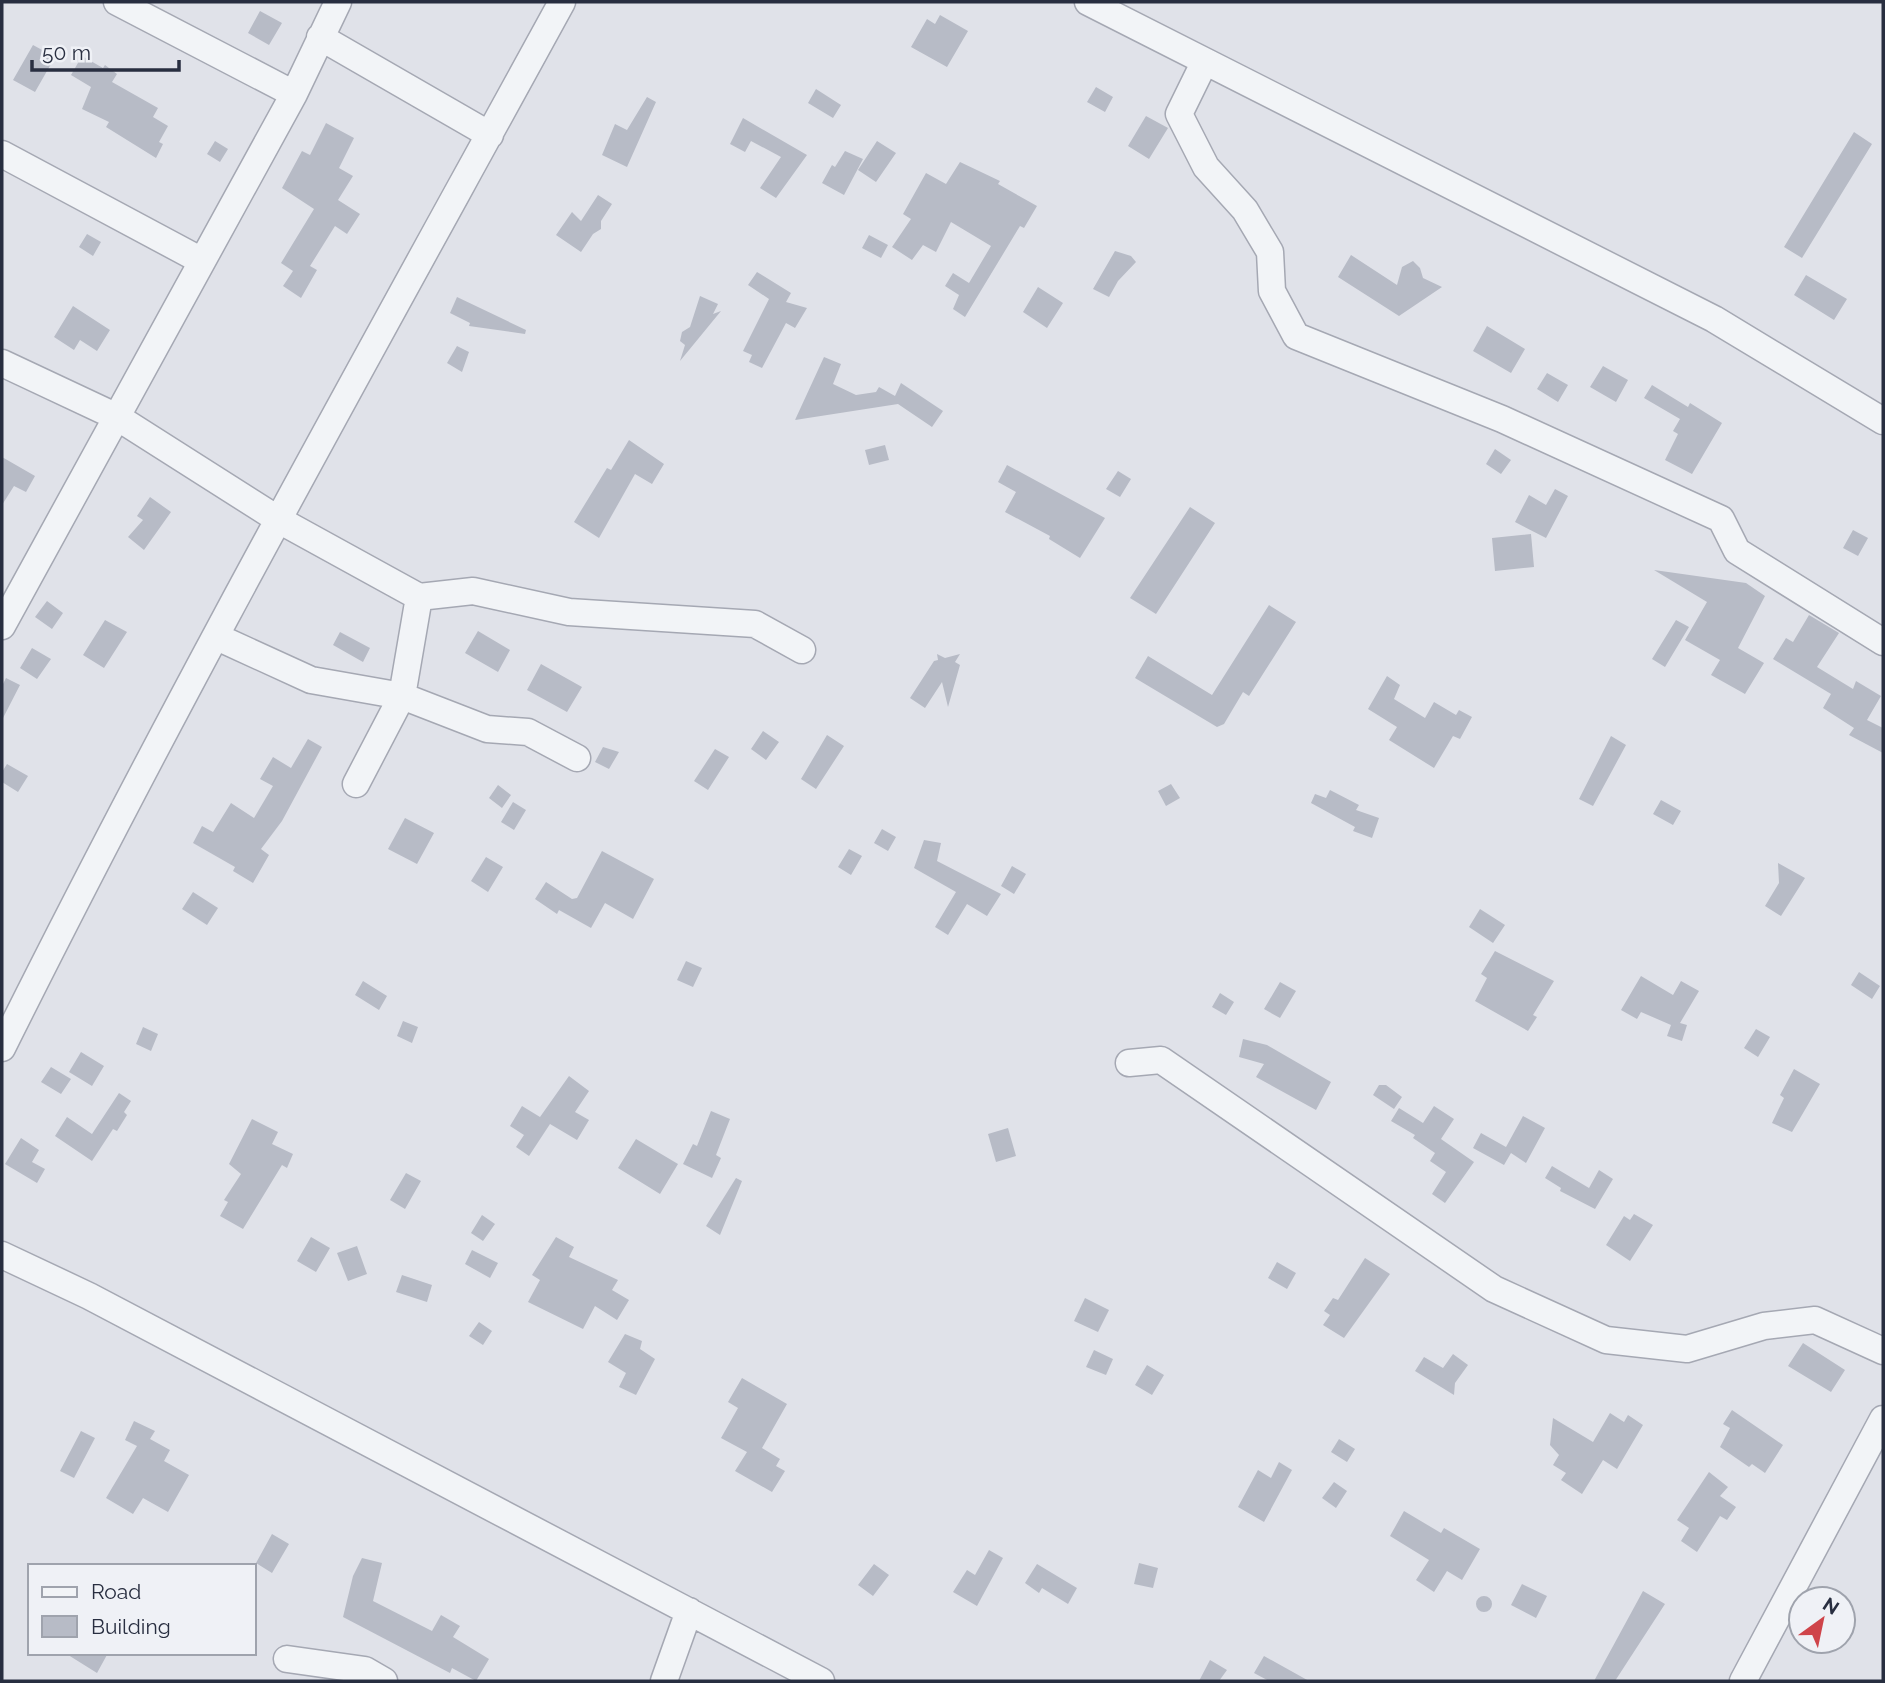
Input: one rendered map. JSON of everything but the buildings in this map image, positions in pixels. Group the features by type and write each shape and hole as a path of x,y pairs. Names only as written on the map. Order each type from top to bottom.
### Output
{"street":[{"path":"117,2 294,94"},
{"path":"2,626 11,589 117,417 294,94 338,2"},
{"path":"2,1048 66,919 279,520 562,2"},
{"path":"1088,2 1714,319 1883,421"},
{"path":"320,37 490,135"},
{"path":"1204,63 1179,114 1206,167 1244,211 1270,252 1272,291 1296,336 1502,419 1721,519 1737,551 1883,642"},
{"path":"2,154 202,261"},
{"path":"2,363 117,417 279,520 419,597 473,591 569,612 755,624 802,650"},
{"path":"356,784 402,696 419,597"},
{"path":"217,637 311,680 402,696 486,729 528,732 577,758"},
{"path":"1129,1063 1161,1060 1494,1289 1606,1340 1687,1349 1764,1326 1815,1320 1883,1352"},
{"path":"2,1255 89,1296 821,1681"},
{"path":"1742,1681 1883,1419"},
{"path":"664,1681 689,1611"},
{"path":"287,1659 365,1670 384,1681"}]}
